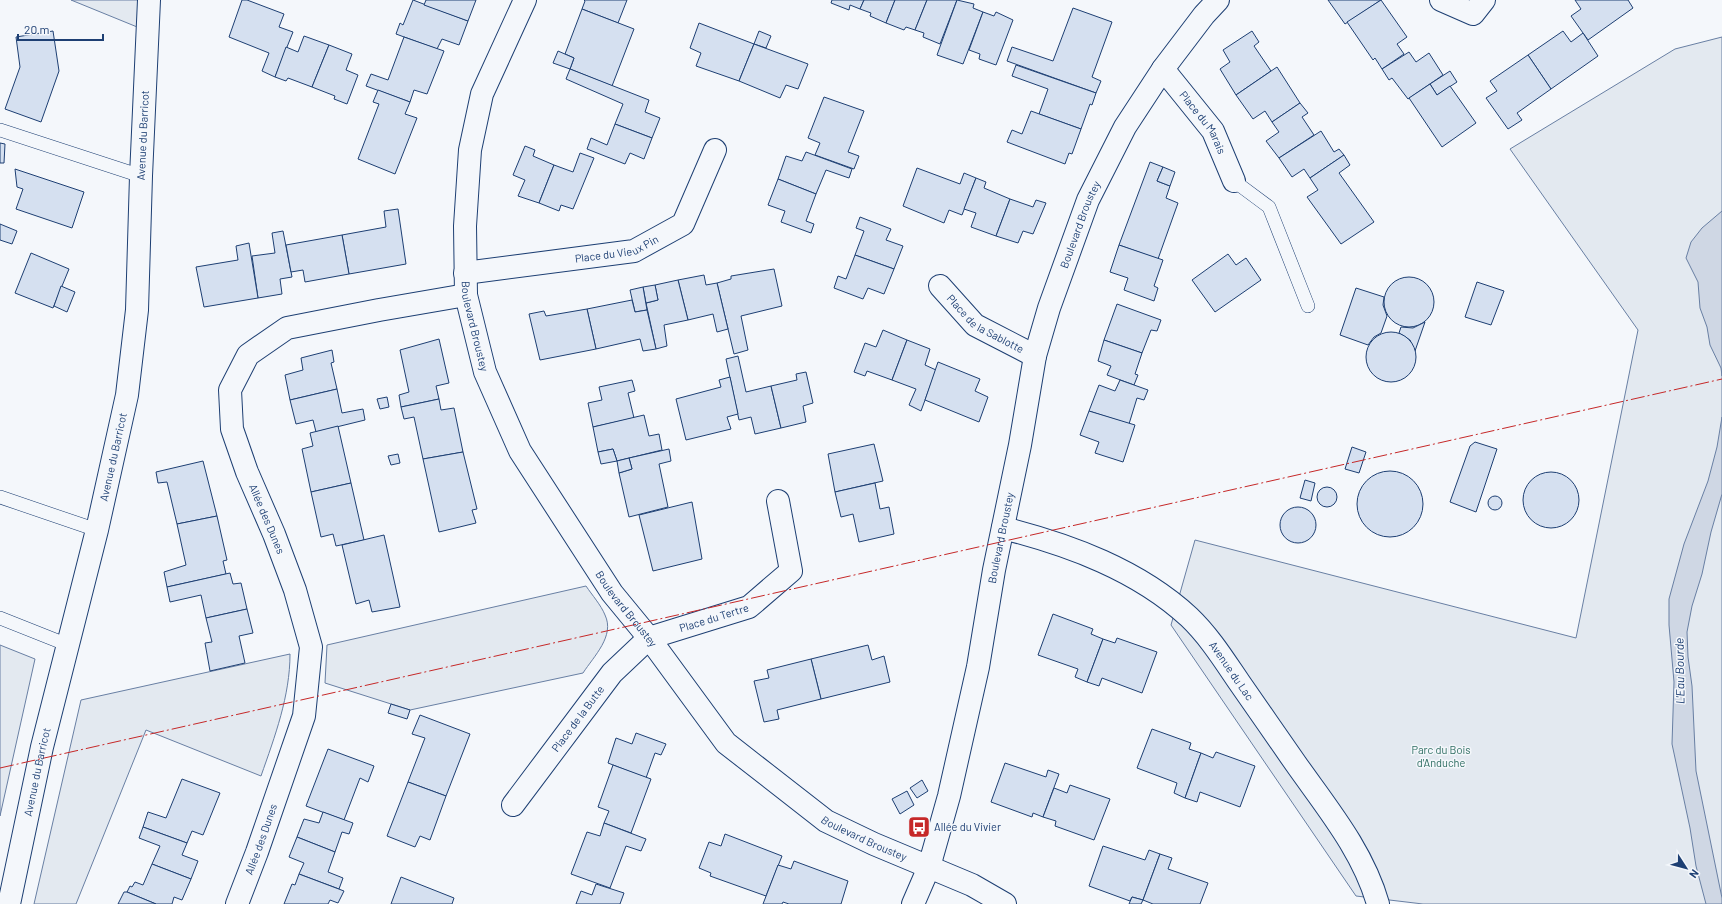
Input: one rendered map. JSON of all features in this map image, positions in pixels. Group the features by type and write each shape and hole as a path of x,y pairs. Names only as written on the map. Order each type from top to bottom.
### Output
{"street":[{"name":"Avenue du Barricot","path":"9,904 42,747 97,530 127,395 137,310 149,0"},
{"name":"Boulevard Broustey","path":"525,0 482,94 470,150 465,226 466,295 485,372 520,452 612,594 649,638 726,743 826,821 874,844 929,866 949,796 978,667 994,570 1035,356 1049,308 1088,200 1125,127 1163,69 1204,15 1218,0"},
{"path":"1441,0 1473,14 1484,0"},
{"name":"Place du Marais","path":"1163,69 1213,131 1234,181"},
{"name":"Place du Vieux Pin","path":"465,273 634,251 683,224 715,150"},
{"name":"Place de la Sablotte","path":"940,286 975,324 1035,356"},
{"name":"Allée des Dunes","path":"237,904 257,852 304,716 311,648 295,590 274,534 247,472 232,429 230,390 248,355 288,328 466,295"},
{"name":"Place du Tertre","path":"649,638 749,607 791,571 778,501"},
{"name":"Avenue du Lac","path":"1003,528 1038,537 1086,554 1129,574 1168,600 1190,618 1216,648 1341,826 1362,863 1374,890 1378,904"},
{"name":"Place de la Butte","path":"513,804 612,673 649,638"},
{"path":"913,904 929,866 972,885 1005,904"}],"lane":[{"path":"0,130 141,176"},
{"path":"1234,181 1269,207 1308,306"},
{"path":"0,497 97,530"},
{"path":"0,618 68,645"}],"green space":[{"path":"71,0 149,0 147,31"},
{"name":"Parc du Bois d'Anduche","path":"1722,37 1722,904 1423,904 1356,896 1171,625 1195,540 1576,638 1638,330 1510,149 1675,49"},
{"path":"586,586 605,615 607,631 602,646 583,673 410,710 325,683 327,645"},
{"path":"0,645 35,659 0,816"},
{"path":"290,654 285,701 261,776 146,730 76,904 34,904 81,700"}],"water":[{"path":"1722,211 1722,376 1721,368 1710,345 1707,327 1700,308 1698,282 1686,258 1691,242 1702,228"},
{"name":"L'Eau Bourde","path":"1722,417 1722,494 1711,532 1702,574 1692,606 1687,632 1688,657 1692,686 1696,771 1722,898 1722,904 1706,904 1696,866 1690,828 1672,744 1674,682 1669,625 1669,599 1684,544 1708,481 1717,447"}],"building":[{"path":"242,0 247,0 284,14 279,27 293,32 275,77 262,71 269,53 229,37"},
{"path":"413,0 468,21 459,45 442,39 437,49 396,34 400,23 403,25"},
{"path":"426,0 476,0 468,21 424,5"},
{"path":"584,0 627,0 618,23 582,9"},
{"path":"832,0 864,0 860,9 850,5 849,10 831,3"},
{"path":"864,0 895,0 886,23 870,16 871,13 860,9"},
{"path":"895,0 927,0 915,30 906,27 904,30 886,23"},
{"path":"927,0 957,0 940,44 923,37 924,33 915,30"},
{"path":"957,0 974,4 973,8 983,12 963,64 937,55"},
{"path":"1328,0 1381,0 1345,24"},
{"path":"1381,0 1407,37 1397,44 1404,54 1382,69 1375,58 1373,60 1347,22"},
{"path":"1575,0 1628,0 1633,8 1588,40 1571,16 1581,9"},
{"path":"1073,8 1112,22 1092,77 1101,81 1096,93 1007,61 1012,47 1053,61"},
{"path":"582,9 634,29 612,86 570,69 574,58 565,54"},
{"path":"983,12 994,16 996,12 1013,20 996,65 979,59 980,54 969,50"},
{"path":"699,23 754,44 739,81 696,66 701,53 690,48"},
{"path":"53,31 59,71 41,122 5,109 20,67 16,37"},
{"path":"759,31 771,36 766,48 754,44"},
{"path":"1252,31 1259,42 1254,46 1271,71 1236,95 1220,69 1230,62 1223,50"},
{"path":"1563,31 1571,42 1583,33 1598,56 1551,89 1528,55"},
{"path":"304,36 329,45 312,87 288,78 286,81 275,77 286,47 298,52"},
{"path":"404,37 444,51 427,94 414,90 410,102 366,86 371,74 388,80"},
{"path":"754,44 808,64 798,89 786,85 780,98 739,81"},
{"path":"329,45 352,54 346,70 358,75 347,104 334,99 335,96 312,87"},
{"path":"558,51 574,58 570,69 553,63"},
{"path":"1409,52 1416,62 1429,53 1443,75 1408,99 1392,78 1389,80 1382,69"},
{"path":"1528,55 1551,89 1517,113 1522,120 1508,129 1486,98 1497,91 1490,81"},
{"path":"1016,65 1096,93 1092,105 1090,104 1081,129 1039,114 1048,89 1012,76"},
{"path":"1277,67 1300,103 1272,122 1265,111 1253,119 1236,95"},
{"path":"570,69 649,100 645,112 660,118 652,138 615,124 623,104 566,79"},
{"path":"1450,71 1457,82 1437,95 1430,84"},
{"path":"1430,84 1437,95 1450,86 1476,123 1442,147 1409,98"},
{"path":"378,90 410,102 405,114 417,118 395,174 358,159 379,104 373,102"},
{"path":"824,97 864,111 848,152 859,156 854,169 815,155 820,143 808,138"},
{"path":"1300,103 1308,113 1302,117 1314,135 1279,158 1266,141 1279,132 1272,122"},
{"path":"1031,111 1081,129 1072,154 1069,153 1065,164 1007,142 1012,130 1022,134"},
{"path":"615,124 652,138 644,159 630,153 625,164 587,149 591,138 607,145"},
{"path":"1321,131 1334,152 1339,149 1344,155 1310,178 1304,169 1292,177 1279,158"},
{"path":"0,143 5,144 4,163 0,163"},
{"path":"525,146 535,150 533,156 554,165 539,203 518,196 525,180 513,175"},
{"path":"806,152 852,169 849,178 826,170 816,194 778,179 786,156 802,161"},
{"path":"580,153 594,158 573,209 561,205 559,211 539,203 554,165 573,172"},
{"path":"1344,155 1350,165 1339,173 1374,222 1341,244 1307,197 1318,190 1310,178"},
{"path":"1150,162 1163,167 1157,181 1170,186 1166,198 1178,203 1158,259 1119,245"},
{"path":"1163,167 1175,172 1170,186 1157,181"},
{"path":"917,168 960,184 964,173 976,178 962,215 949,210 944,223 903,206"},
{"path":"15,169 84,192 72,228 16,209 23,189 17,187"},
{"path":"976,178 986,182 984,188 1010,199 996,236 971,227 976,213 964,209"},
{"path":"778,179 816,194 806,221 814,224 811,233 781,222 785,211 768,205"},
{"path":"1010,199 1033,207 1036,200 1046,203 1033,234 1023,231 1018,243 996,236"},
{"path":"398,209 406,264 349,274 342,235 386,227 384,211"},
{"path":"860,217 891,229 886,240 903,246 894,269 855,255 864,231 856,228"},
{"path":"0,224 17,231 12,244 0,240"},
{"path":"283,231 292,277 280,279 282,294 258,298 252,256 275,253 272,233"},
{"path":"342,235 349,274 305,282 303,270 291,272 286,245"},
{"path":"249,243 258,298 204,307 196,267 238,260 236,246"},
{"path":"1119,245 1163,260 1154,286 1158,288 1154,301 1124,290 1128,278 1110,272"},
{"path":"31,253 69,269 53,308 15,293"},
{"path":"1228,254 1236,265 1246,258 1261,280 1215,312 1192,280"},
{"path":"855,255 894,269 884,294 868,288 863,299 834,288 838,276 846,279"},
{"path":"774,269 782,306 741,316 748,350 734,354 717,283 731,279 731,276"},
{"path":"704,275 706,285 717,283 728,329 717,332 713,314 688,320 678,280"},
{"path":"1404,277 1414,277 1427,284 1434,297 1434,307 1427,320 1414,327 1404,327 1395,323 1388,316 1384,307 1384,297 1388,288 1395,281"},
{"path":"678,280 688,320 664,325 667,346 656,349 646,303 658,300 655,285"},
{"path":"1477,282 1504,291 1491,325 1465,317"},
{"path":"655,285 658,300 646,303 643,287"},
{"path":"61,286 75,292 67,312 54,306"},
{"path":"643,287 647,310 635,312 630,290"},
{"path":"1356,288 1384,297 1383,305 1387,316 1381,333 1374,337 1368,345 1340,335"},
{"path":"632,300 635,312 647,310 656,349 643,351 640,339 596,349 587,309"},
{"path":"1117,304 1161,320 1157,331 1151,330 1142,353 1104,340"},
{"path":"587,309 596,349 540,360 529,314 544,311 546,316"},
{"path":"1425,322 1415,351 1410,340 1399,333 1401,327 1413,328"},
{"path":"883,330 907,340 892,380 867,371 865,376 854,372 865,343 876,347"},
{"path":"1386,332 1396,332 1409,339 1416,352 1416,362 1409,375 1396,382 1386,382 1377,378 1370,371 1366,362 1366,352 1370,343 1377,336"},
{"path":"439,339 449,383 436,386 439,399 401,407 399,395 409,392 400,350"},
{"path":"907,340 930,349 925,365 936,370 921,411 909,405 916,389 892,380"},
{"path":"1104,340 1142,353 1135,374 1138,375 1134,385 1107,375 1111,366 1098,361"},
{"path":"332,350 334,362 331,363 337,389 290,400 285,375 303,370 301,358"},
{"path":"738,356 746,392 771,386 781,428 755,434 751,417 739,420 726,359"},
{"path":"938,362 980,379 975,391 988,397 979,422 925,400"},
{"path":"806,372 813,403 803,406 806,422 781,428 771,386 797,380 796,374"},
{"path":"730,377 738,414 727,417 731,429 686,440 676,399 721,387 719,380"},
{"path":"632,380 635,391 628,393 634,418 593,427 588,403 602,400 599,387"},
{"path":"1120,380 1148,390 1144,400 1137,398 1129,424 1089,411 1099,385 1115,391"},
{"path":"337,389 342,413 363,409 365,420 316,432 313,420 296,424 290,400"},
{"path":"387,397 389,407 380,409 377,399"},
{"path":"439,399 441,410 454,408 463,452 423,459 414,417 404,419 401,407"},
{"path":"1089,411 1135,425 1123,462 1095,453 1099,442 1080,435"},
{"path":"644,415 649,436 659,434 662,450 617,461 613,449 598,452 593,427"},
{"path":"338,426 351,483 311,492 302,449 313,446 310,433"},
{"path":"1475,442 1497,449 1476,512 1450,502 1470,446"},
{"path":"874,444 883,481 835,492 828,454"},
{"path":"1352,447 1366,452 1359,473 1345,469"},
{"path":"613,449 617,461 601,464 598,452"},
{"path":"669,449 671,461 659,464 668,507 629,517 619,473 632,469 629,458"},
{"path":"463,452 477,509 472,510 476,523 439,532 423,459"},
{"path":"398,454 400,463 391,465 388,456"},
{"path":"629,458 632,469 619,473 617,461"},
{"path":"203,461 217,516 177,524 167,482 158,483 156,472"},
{"path":"1390,471 1403,474 1413,481 1420,491 1423,504 1420,517 1413,527 1403,534 1390,537 1377,534 1367,527 1360,517 1357,504 1360,491 1367,481 1377,474"},
{"path":"1545,472 1557,472 1567,476 1575,484 1579,494 1579,506 1575,516 1567,524 1557,528 1545,528 1535,524 1527,516 1523,506 1523,494 1527,484 1535,476"},
{"path":"1305,480 1315,483 1311,501 1300,498"},
{"path":"351,483 364,540 336,546 333,534 321,537 311,492"},
{"path":"875,483 880,509 889,507 894,534 859,542 853,514 841,517 835,492"},
{"path":"1327,487 1334,490 1337,497 1334,504 1327,507 1320,504 1317,497 1320,490"},
{"path":"1495,496 1500,498 1502,503 1500,508 1495,510 1490,508 1488,503 1490,498"},
{"path":"692,502 702,559 653,571 639,515"},
{"path":"1302,507 1311,512 1315,518 1315,532 1311,538 1302,543 1294,543 1285,538 1281,532 1280,521 1285,512 1291,508"},
{"path":"217,516 227,560 223,561 226,574 167,587 164,572 186,565 177,524"},
{"path":"384,535 400,607 372,612 369,600 356,604 342,545"},
{"path":"230,573 233,584 241,583 247,609 206,618 201,595 170,602 167,587"},
{"path":"247,609 253,633 239,636 245,663 210,671 205,643 212,642 206,618"},
{"path":"1053,614 1093,629 1091,634 1103,639 1087,682 1075,677 1078,669 1038,655"},
{"path":"1117,638 1157,652 1142,693 1102,678 1099,686 1087,682 1103,639 1115,643"},
{"path":"868,645 872,660 884,656 890,682 821,699 811,659"},
{"path":"811,659 821,699 777,710 779,719 764,722 754,681 769,678 767,670"},
{"path":"391,704 410,710 407,719 388,713"},
{"path":"420,715 470,734 446,796 408,782 425,738 412,734"},
{"path":"1152,729 1191,743 1189,749 1201,753 1185,798 1174,793 1177,783 1137,768"},
{"path":"636,733 666,744 661,755 655,753 646,778 608,763 616,738 632,744"},
{"path":"328,749 374,766 368,782 360,778 344,820 306,806"},
{"path":"1216,752 1255,766 1240,807 1200,792 1197,802 1185,798 1201,753 1213,758"},
{"path":"1005,763 1046,777 1048,770 1059,774 1043,817 1033,813 1032,817 991,802"},
{"path":"613,765 651,779 631,833 604,823 609,811 598,807"},
{"path":"182,779 220,793 203,835 192,831 187,843 143,827 148,812 166,818"},
{"path":"922,780 928,791 917,798 910,788"},
{"path":"408,782 446,796 430,840 420,836 415,847 387,836"},
{"path":"1070,785 1110,799 1094,840 1055,826 1056,821 1043,817 1054,788 1067,793"},
{"path":"907,791 914,805 900,814 892,799"},
{"path":"323,812 353,823 349,834 342,832 335,852 297,837 304,819 319,823"},
{"path":"604,823 646,839 641,851 626,846 610,888 571,874 587,832 600,836"},
{"path":"143,827 187,843 182,855 198,861 191,879 152,864 160,846 139,838"},
{"path":"725,834 782,856 766,896 710,876 711,873 699,868 709,842 721,846"},
{"path":"297,837 335,852 328,872 343,878 339,889 299,874 304,863 289,857"},
{"path":"1103,846 1145,860 1149,850 1160,854 1143,900 1132,897 1130,901 1089,886"},
{"path":"1160,854 1172,858 1168,869 1208,883 1200,904 1153,904 1143,900"},
{"path":"794,861 848,881 841,904 789,904 783,902 782,904 763,904 778,865 791,869"},
{"path":"152,864 191,879 182,900 174,897 172,904 156,904 127,892 130,886 132,887 135,882 143,885"},
{"path":"299,874 344,891 338,903 330,900 328,904 284,904 292,884 295,885"},
{"path":"401,877 454,898 452,904 391,904"},
{"path":"596,884 624,893 620,904 576,904 581,891 592,895"},
{"path":"124,892 127,892 156,904 118,904"},
{"path":"1132,897 1143,900 1141,904 1129,904"}],"power":[{"path":"0,768 1722,379"}],"place":[{"name":"Allée du Vivier","path":"919,827"}]}
